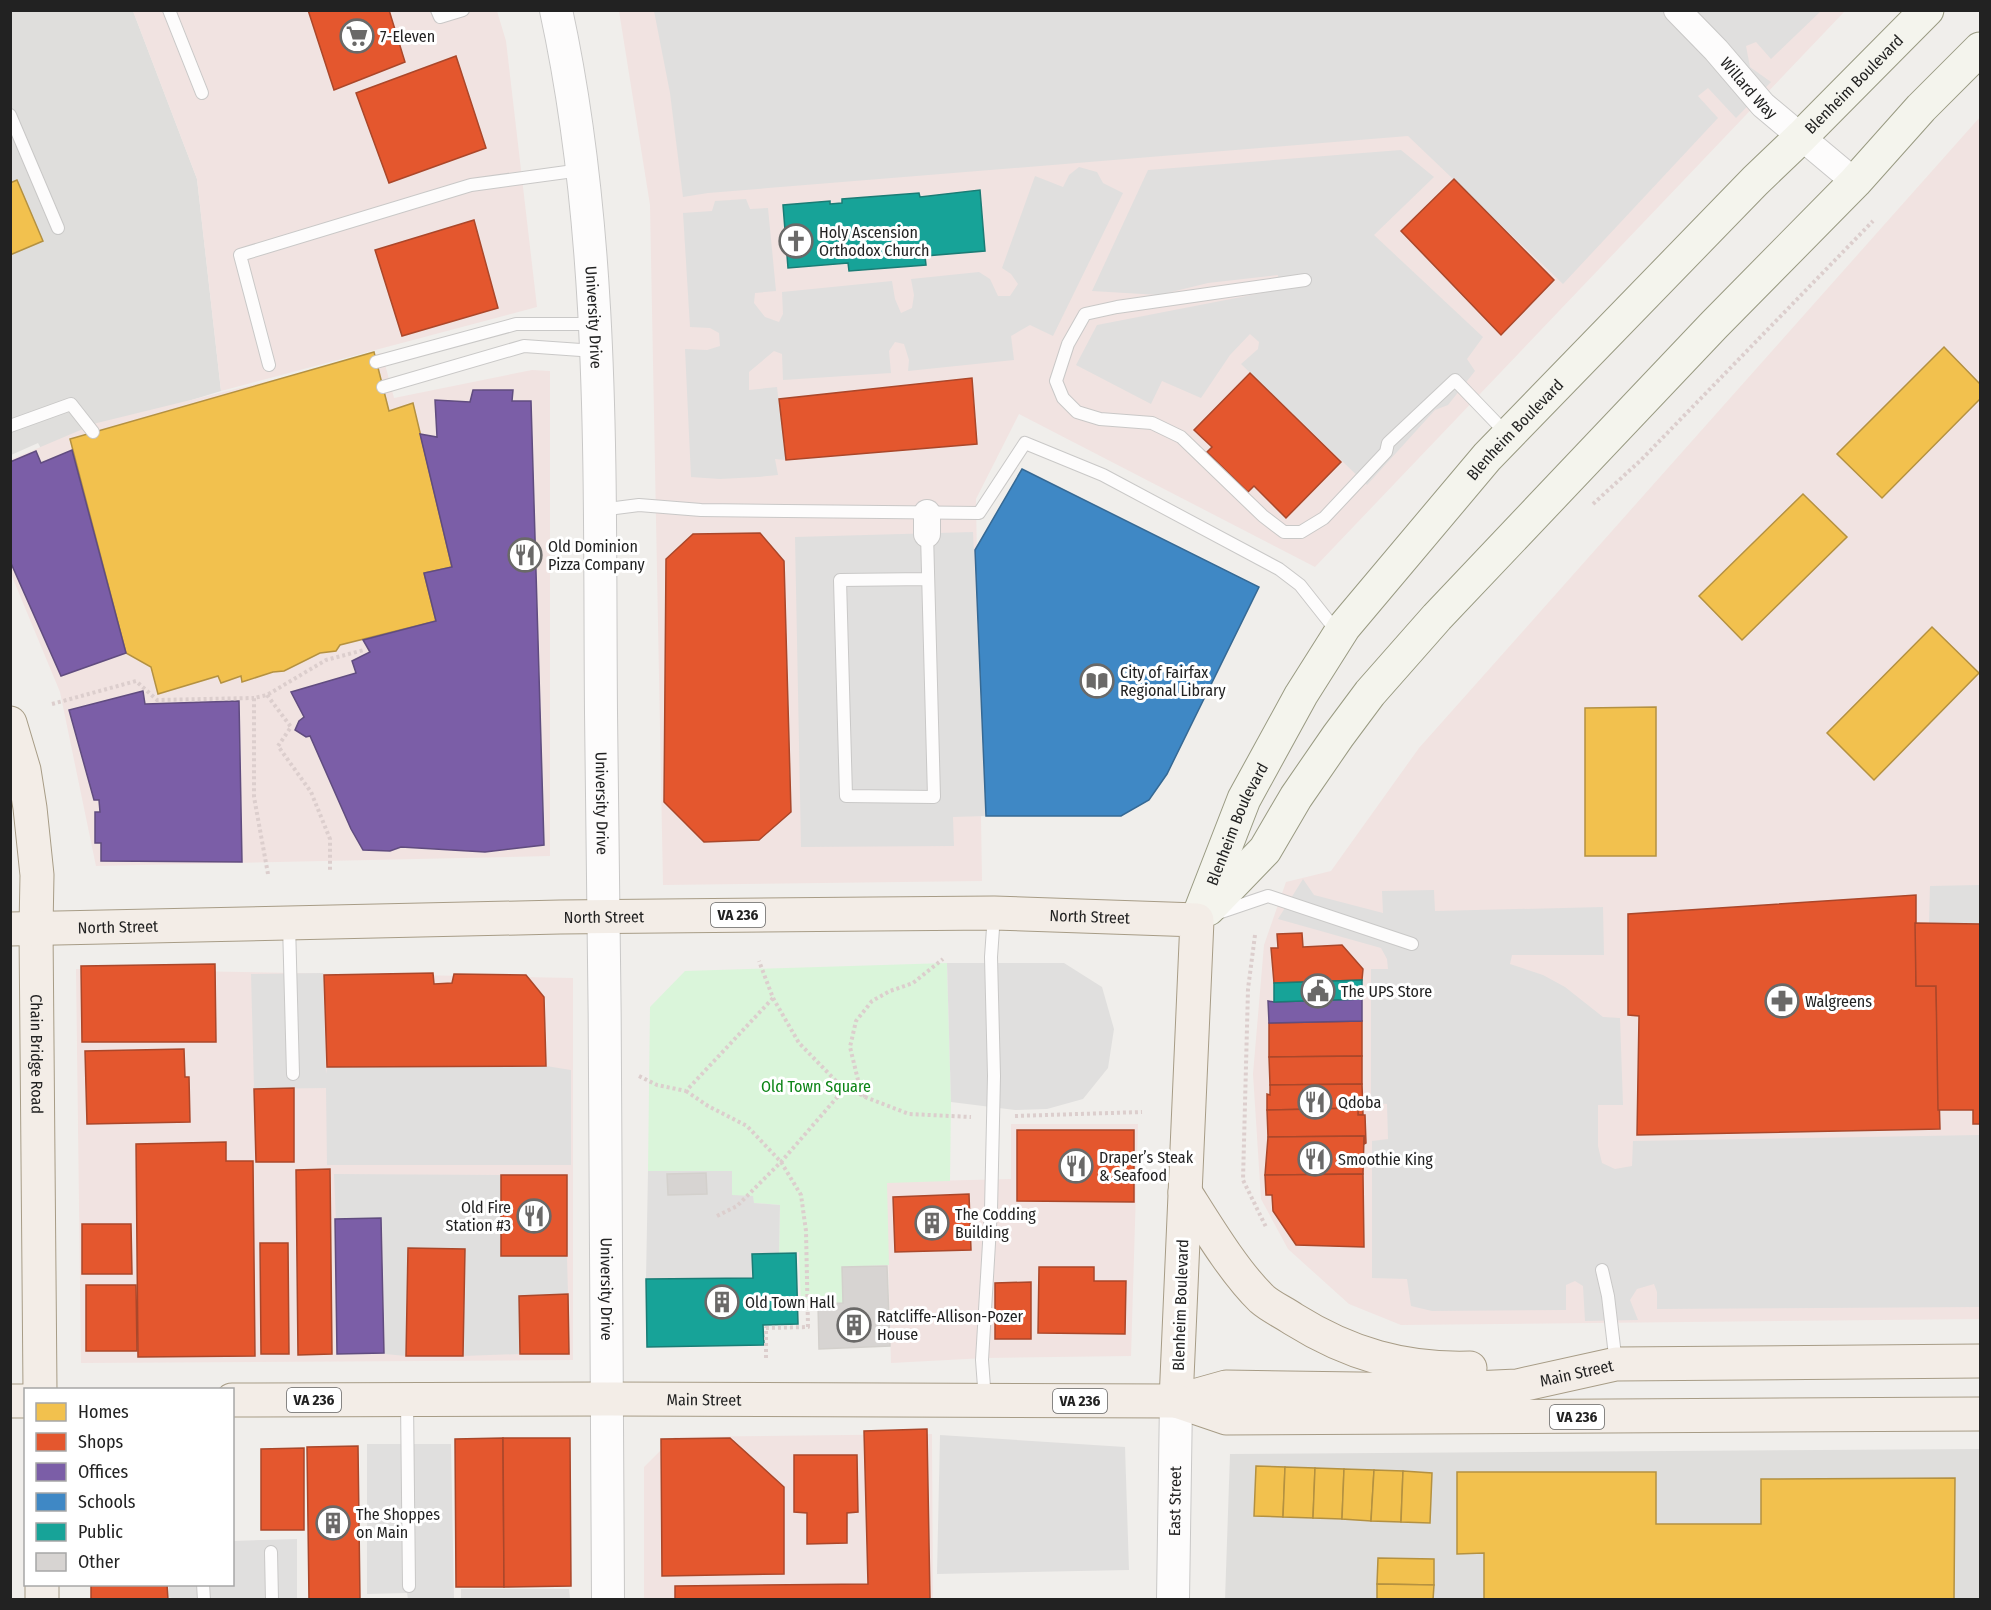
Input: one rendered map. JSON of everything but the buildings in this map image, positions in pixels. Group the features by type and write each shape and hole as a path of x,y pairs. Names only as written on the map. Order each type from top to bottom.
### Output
{"main road":[{"name":"Blenheim Boulevard","path":"1176,1401 1197,920 1244,799 1301,695 1339,634 1472,475 1508,435 1755,181 1927,10"},
{"name":"Blenheim Boulevard","path":"1197,920 1264,850 1296,796 1351,718 1437,616 1706,334 1855,182 1921,108 1980,49"},
{"name":"Chain Bridge Road","path":"10,723 24,770 37,875 23,929 40,1388"},
{"name":"North Street","path":"23,929 603,916 994,913 1197,920"},
{"path":"1185,1192 1214,1237 1263,1299 1321,1336 1378,1359 1441,1369 1616,1364"},
{"name":"Main Street","path":"234,1400 1176,1401 1226,1387 1430,1390 1517,1386 1616,1364 1980,1360"},
{"name":"Main Street","path":"1176,1401 1226,1418 1980,1414"}],"street":[{"name":"University Drive","path":"556,10 569,73 583,170 595,338 599,510 608,1599"},
{"name":"Willard Way","path":"1677,10 1716,50 1763,105 1855,182"},
{"name":"East Street","path":"1173,1599 1176,1401"}],"lane":[{"path":"169,10 202,93"},
{"path":"437,10 440,17 463,10"},
{"path":"10,115 58,228"},
{"path":"269,365 240,255 471,185 583,170"},
{"path":"1305,280 1117,307 1085,314 1068,344 1056,381 1063,398 1077,412 1100,418 1152,423 1180,437 1263,516 1284,532 1296,533 1324,519 1386,452 1388,443 1455,380 1508,435"},
{"path":"376,362 516,324 595,338"},
{"path":"383,387 524,346 595,338"},
{"path":"10,426 71,404 93,432"},
{"path":"599,510 639,505 927,523 979,513 1025,443 1103,475 1279,569 1300,585 1339,634"},
{"path":"927,523 934,797 846,796 840,580 928,579"},
{"path":"1197,920 1268,896 1412,944"},
{"path":"985,1400 982,1360 991,1210 993,1117 991,957 994,913"},
{"path":"289,923 293,1074"},
{"path":"1602,1270 1608,1296 1616,1364"},
{"path":"407,1400 409,1586"},
{"path":"271,1552 272,1599"}],"path":[{"path":"1591,506 1649,452 1873,221"},
{"path":"52,704 136,681 157,700 254,698 267,695 326,660 364,650"},
{"path":"267,695 291,727 278,746 315,801 330,839 330,873"},
{"path":"254,698 254,798 268,874"},
{"path":"1255,935 1248,989 1243,1180 1266,1227"},
{"path":"865,1097 858,1080 850,1047 856,1021 872,1001 890,991 913,983 943,958"},
{"path":"759,961 773,998 799,1043 837,1082 865,1097 909,1114 958,1117 1143,1112"},
{"path":"686,1091 773,998"},
{"path":"639,1076 657,1085 686,1091 708,1106 747,1126 781,1162 801,1195 806,1231 808,1327 766,1328 766,1360"},
{"path":"717,1216 737,1206 781,1162 846,1087"}],"shaded area":[{"path":"10,11 133,11 197,179 221,391 74,436 44,454 38,443 11,455"},
{"path":"133,11 497,11 506,41 537,307 221,391 197,179"},
{"path":"619,11 1845,11 1315,567 1019,414 976,499 982,881 663,885 650,205"},
{"path":"654,11 1821,11 1771,59 1756,42 1746,46 1750,67 1771,82 1736,118 1708,88 1698,96 1718,118 1563,284 1408,136 708,193 683,197 670,93"},
{"path":"1980,117 1980,1319 1401,1325 1349,1304 1288,1249 1261,1199 1253,1074 1264,945 1286,882 1331,871 1419,748"},
{"path":"1401,150 1434,177 1374,235 1483,337 1467,359 1475,371 1448,405 1435,410 1367,485 1241,364 1258,349 1259,342 1250,334 1230,355 1201,398 1162,381 1151,404 1076,365 1097,325 1277,290 1278,275 1208,283 1159,295 1092,291 1148,170"},
{"path":"1079,167 1097,172 1103,183 1123,193 1053,336 1030,325 1011,336 1014,360 908,371 909,360 904,344 895,342 889,351 891,373 783,380 782,354 774,351 749,372 749,390 777,387 786,460 775,459 778,475 720,479 691,477 685,349 707,350 720,346 719,333 710,328 690,327 683,213 712,211 715,201 746,199 750,209 768,208 776,291 755,293 754,303 765,317 779,322 783,314 782,292 892,281 895,299 901,313 912,308 914,295 911,279 979,272 990,279 998,296 1010,296 1018,284 1011,274 1002,268 1035,176 1063,187 1069,175"},
{"path":"382,353 394,398 532,370 550,371 550,856 96,866 60,692 11,574 10,460 97,423"},
{"path":"973,532 986,816 953,817 954,846 801,847 795,537"},
{"path":"1303,879 1314,895 1383,913 1382,891 1434,890 1435,911 1603,907 1604,955 1512,955 1510,964 1543,975 1565,987 1603,1017 1620,1018 1623,1105 1598,1105 1598,1146 1602,1163 1615,1169 1632,1166 1633,1141 1980,1135 1980,1307 1657,1309 1657,1292 1654,1284 1637,1289 1630,1300 1638,1320 1585,1321 1583,1286 1575,1281 1566,1285 1566,1310 1432,1311 1411,1306 1407,1279 1372,1278 1372,1141 1388,1139 1387,1104 1371,1103 1371,969 1388,969 1387,959 1381,948 1278,919"},
{"path":"1980,885 1980,924 1929,923 1930,886"},
{"path":"947,963 1064,963 1102,987 1114,1029 1108,1068 1083,1099 1047,1109 1015,1110 951,1102"},
{"path":"76,969 573,978 573,1360 81,1363"},
{"path":"323,973 326,1074 327,1067 546,1066 571,1070 571,1165 327,1165 326,1088 254,1089 251,974"},
{"path":"1011,1124 1138,1124 1131,1356 985,1358 891,1363 886,1182 1011,1179"},
{"path":"648,1171 732,1171 732,1195 753,1196 754,1203 780,1205 779,1253 753,1254 753,1278 646,1279"},
{"path":"334,1174 501,1175 501,1256 567,1256 568,1294 519,1296 520,1354 463,1356 465,1249 408,1248 406,1356 385,1354 382,1224 336,1223"},
{"path":"932,1434 933,1599 644,1599 644,1467 674,1437"},
{"path":"940,1435 1125,1447 1129,1570 937,1574"},
{"path":"367,1444 451,1444 454,1599 408,1599 407,1593 367,1594"},
{"path":"1980,1449 1980,1599 1225,1600 1230,1454"},
{"path":"297,1539 297,1599 180,1600 168,1597 169,1586 234,1586 234,1541"},
{"path":"461,1589 569,1589 570,1599 461,1599"}],"green space":[{"name":"Old Town Square","path":"947,963 951,1102 950,1181 887,1183 889,1265 842,1267 843,1303 801,1306 799,1252 779,1253 780,1205 754,1203 752,1196 732,1196 732,1171 648,1171 650,1007 685,971"}],"place":[{"name":"7-Eleven","path":"357,36"},
{"name":"Holy Ascension Orthodox Church","path":"796,241"},
{"name":"Old Dominion Pizza Company","path":"525,555"},
{"name":"City of Fairfax Regional Library","path":"1097,681"},
{"name":"The UPS Store","path":"1318,991"},
{"name":"Walgreens","path":"1782,1001"},
{"name":"Qdoba","path":"1315,1102"},
{"name":"Smoothie King","path":"1315,1159"},
{"name":"Draper’s Steak & Seafood","path":"1076,1166"},
{"name":"Old Fire Station #3","path":"534,1216"},
{"name":"The Codding Building","path":"932,1223"},
{"name":"Old Town Hall","path":"722,1302"},
{"name":"Ratcliffe-Allison-Pozer House","path":"854,1325"},
{"name":"The Shoppes on Main","path":"333,1523"}]}
